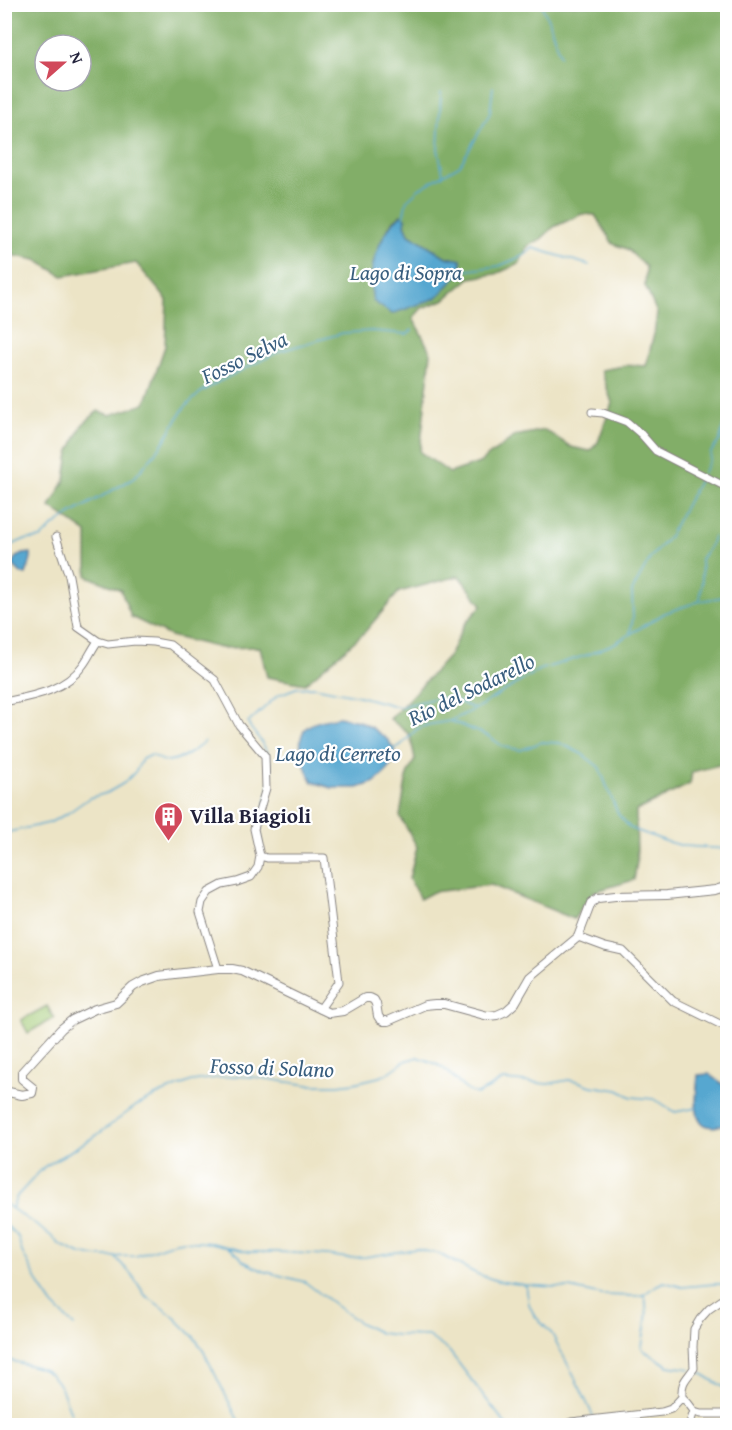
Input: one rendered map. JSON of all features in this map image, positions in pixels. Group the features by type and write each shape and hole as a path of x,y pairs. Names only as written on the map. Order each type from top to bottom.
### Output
{"street":[{"path":"592,412 603,412 627,422 656,451 728,488"},
{"path":"56,537 69,576 78,627 98,641 108,644 135,641 170,645 215,680 239,725 265,756 266,788 254,829 260,856 258,867 251,877 209,892 202,902 200,912 218,969"},
{"path":"4,702 47,692 62,685 83,665 98,641"},
{"path":"260,856 324,858 339,982 320,1009"},
{"path":"4,1091 22,1095 32,1093 33,1088 22,1079 22,1072 61,1029 72,1020 95,1009 116,1003 133,987 151,979 175,974 232,969 251,974 329,1013 343,1011 365,998 370,998 376,1004 378,1016 384,1021 425,1005 435,1004 444,1004 488,1016 497,1015 515,1004 530,977 578,937 591,903 598,898 667,895 715,890 728,886"},
{"path":"578,937 623,951 673,1001 728,1028"},
{"path":"728,1296 710,1309 694,1329 694,1368 683,1380 681,1389 682,1397 694,1412 728,1414"},
{"path":"562,1425 571,1422 662,1413 671,1409 682,1397"},
{"path":"689,1425 694,1412"}],"green space":[{"path":"5,5 727,5 727,763 692,772 690,784 636,811 637,862 634,880 593,892 574,919 491,885 433,892 420,899 409,879 417,847 400,816 407,775 415,759 410,735 390,719 449,656 464,625 482,605 459,576 399,592 364,633 305,684 267,677 260,647 220,648 170,636 131,617 121,590 87,576 87,533 50,507 65,480 69,453 82,425 98,411 110,415 145,404 165,346 167,300 136,263 63,276 36,260 5,254","holes":["582,214 595,215 613,244 627,249 646,267 645,286 657,313 646,366 629,365 601,370 612,403 598,442 590,451 571,447 545,430 515,436 479,463 450,473 420,452 431,353 413,318 422,308 444,300 470,278 496,274 519,264 528,246 540,240 554,227","401,215 409,234 446,257 461,260 446,287 436,297 419,303 382,240 392,222"]},
{"path":"47,1006 54,1018 28,1033 21,1020"}],"water":[{"name":"Lago di Sopra","path":"401,215 406,219 405,225 409,234 446,257 461,260 462,271 436,298 392,314 373,301 372,274 379,246"},
{"path":"31,553 26,574 22,574 13,565 16,557"},
{"name":"Lago di Cerreto","path":"339,717 359,721 372,728 388,740 394,749 395,759 375,782 358,788 332,788 313,782 302,754 303,733 314,723"},
{"path":"709,1074 727,1089 727,1124 715,1127 701,1121 696,1105 698,1075"}],"waterway":[{"path":"541,4 560,56"},
{"path":"403,217 407,200 419,189 460,165 490,113 493,87"},
{"path":"441,92 438,149 443,174"},
{"path":"462,271 499,266 525,255 533,248 589,265"},
{"name":"Fosso Selva","path":"4,552 23,540 41,538 69,515 134,478 161,446 184,408 200,393 216,383 280,351 343,333 372,331 407,334 412,330"},
{"name":"Rio del Sodarello","path":"703,473 728,420"},
{"name":"Rio del Sodarello","path":"630,632 633,618 632,591 651,557 668,538 701,477"},
{"path":"700,601 701,559 713,537"},
{"name":"Rio del Sodarello","path":"394,749 417,729 450,721 475,709 539,670 587,655 615,643 665,613 700,601 728,596"},
{"path":"269,789 271,776 269,757 248,723 278,695 296,688 315,687 399,707 432,699 450,698 475,709"},
{"path":"451,721 488,736 504,747 521,750 542,742 560,743 582,754 599,767 618,814 630,828 684,846 728,849"},
{"path":"4,838 9,832 49,823 89,798 107,793 124,783 136,771 142,759 152,755 165,761 176,759 192,752 205,741"},
{"path":"261,845 260,825 268,793"},
{"name":"Fosso di Solano","path":"12,1208 17,1196 44,1167 97,1135 136,1106 192,1081 233,1076 309,1085 338,1085 379,1077 405,1061 418,1057 438,1065 472,1093 478,1094 503,1080 548,1084 568,1080 618,1090 632,1097 654,1099 675,1112 697,1108"},
{"path":"4,1203 50,1235 59,1244 90,1256 136,1256 184,1241 212,1243 249,1252 279,1252 347,1258 416,1249 439,1254 477,1274 498,1281 569,1288 602,1295 643,1295 664,1282 682,1287 728,1284"},
{"path":"4,1223 18,1237 22,1252 40,1286 53,1305 74,1326"},
{"path":"227,1247 239,1255 243,1261 263,1271 305,1282 360,1323 380,1333 428,1336 449,1351 507,1426"},
{"path":"116,1258 132,1275 145,1295 172,1315 194,1337 204,1352 241,1426"},
{"path":"526,1286 529,1304 534,1315 552,1334 593,1416"},
{"path":"644,1295 647,1314 643,1350 669,1366 691,1369"},
{"path":"4,1359 36,1367 51,1375 61,1388 71,1414"},
{"path":"696,1370 728,1390"}],"place":[{"name":"Villa Biagioli","path":"169,842"}]}
